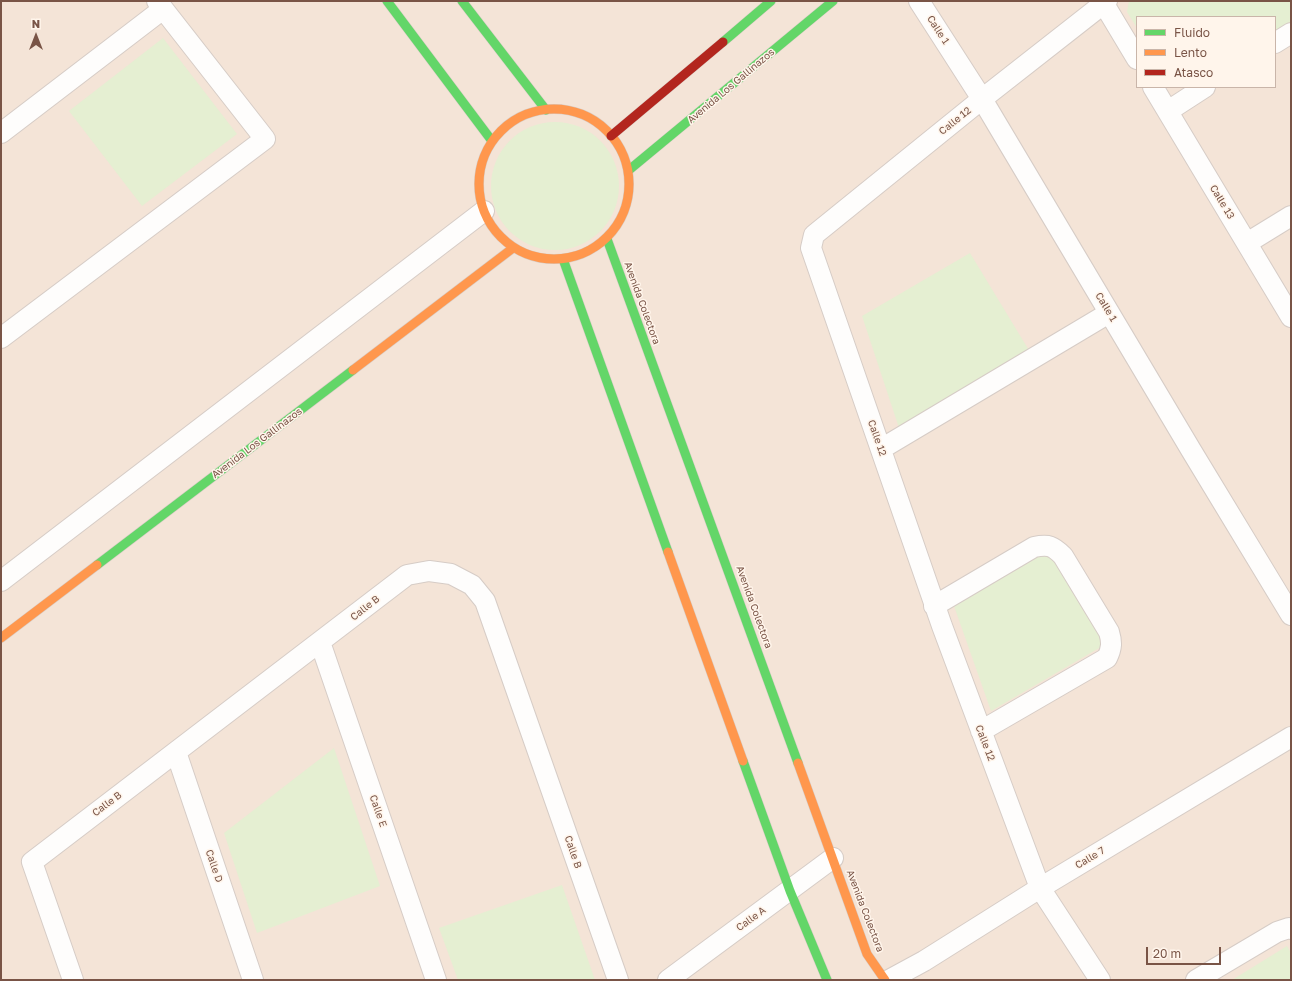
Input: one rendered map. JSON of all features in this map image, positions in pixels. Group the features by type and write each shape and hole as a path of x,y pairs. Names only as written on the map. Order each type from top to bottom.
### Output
{"street":[{"path":"387,1 492,140"},
{"path":"462,1 546,110"},
{"path":"611,136 771,1"},
{"name":"Avenida Los Gallinazos","path":"629,170 833,1"},
{"name":"Calle 1","path":"919,1 982,99 1202,470 1291,615"},
{"path":"1105,2 1136,57"},
{"name":"Calle 12","path":"1100,980 1040,888 934,606 811,248 814,236 982,99 1105,2"},
{"path":"1,133 160,5 265,139 1,338"},
{"path":"1276,42 1291,33"},
{"name":"Calle 13","path":"1155,88 1291,317"},
{"path":"1168,111 1203,88"},
{"path":"559,108 582,114 604,127 620,146 629,170 630,195 622,219 607,239 586,253 563,259 537,258 513,248 495,232 484,211 479,188 481,163 492,140 510,123 533,112 546,110 559,108"},
{"path":"1,581 484,211"},
{"path":"1247,243 1291,216"},
{"name":"Avenida Colectora","path":"607,239 867,954 885,980"},
{"name":"Avenida Los Gallinazos","path":"1,638 513,248"},
{"path":"563,259 790,891 827,980"},
{"path":"880,450 1109,313"},
{"path":"934,606 1034,547 1044,545 1054,547 1063,556 1109,632 1112,642 1111,651 1107,658 981,731"},
{"name":"Calle B","path":"73,980 32,862 407,575 430,571 451,574 472,585 485,601 618,980"},
{"name":"Calle E","path":"320,642 436,980"},
{"name":"Calle 7","path":"889,980 924,961 1040,888 1291,737"},
{"name":"Calle D","path":"176,752 253,980"},
{"name":"Calle A","path":"668,980 833,858"},
{"path":"1196,980 1277,932 1289,928 1291,929"}],"shaded area":[{"path":"1,1 1291,1 1291,980 1,980"}],"green space":[{"path":"1129,1 1291,1 1291,21 1276,30 1276,16 1136,16 1136,26 1127,12"},
{"path":"163,38 237,134 142,206 69,111"},
{"path":"549,122 561,122 574,125 585,130 596,137 604,145 616,167 619,186 618,198 614,210 604,227 596,235 574,247 561,250 549,250 536,247 525,242 514,235 506,227 494,205 491,192 491,180 494,167 499,156 506,145 514,137 536,125"},
{"path":"970,253 1030,352 900,431 862,316"},
{"path":"1048,551 1106,644 991,711 954,606"},
{"path":"334,748 380,886 257,933 224,833"},
{"path":"562,885 595,980 458,980 439,928"},
{"path":"1287,946 1291,953 1291,980 1232,980"}],"traffic: fast":[{"path":"387,1 492,141"},
{"path":"462,1 546,110"},
{"path":"723,42 771,1"},
{"path":"629,170 833,1"},
{"path":"607,239 798,763"},
{"path":"563,259 668,552"},
{"path":"97,565 353,370"},
{"path":"743,761 790,891 827,980"}],"traffic: slow":[{"path":"547,109 561,109 576,112 589,118 602,126 612,136 626,162 629,184 628,199 623,213 612,232 602,242 576,256 561,259 547,259 532,256 519,250 506,242 496,232 482,206 479,191 479,177 482,162 488,149 496,136 506,126 532,112 547,109"},
{"path":"353,370 513,248"},
{"path":"668,552 743,761"},
{"path":"1,638 97,565"},
{"path":"798,763 867,954 885,980"}],"traffic: jam":[{"path":"611,136 723,42"}]}
